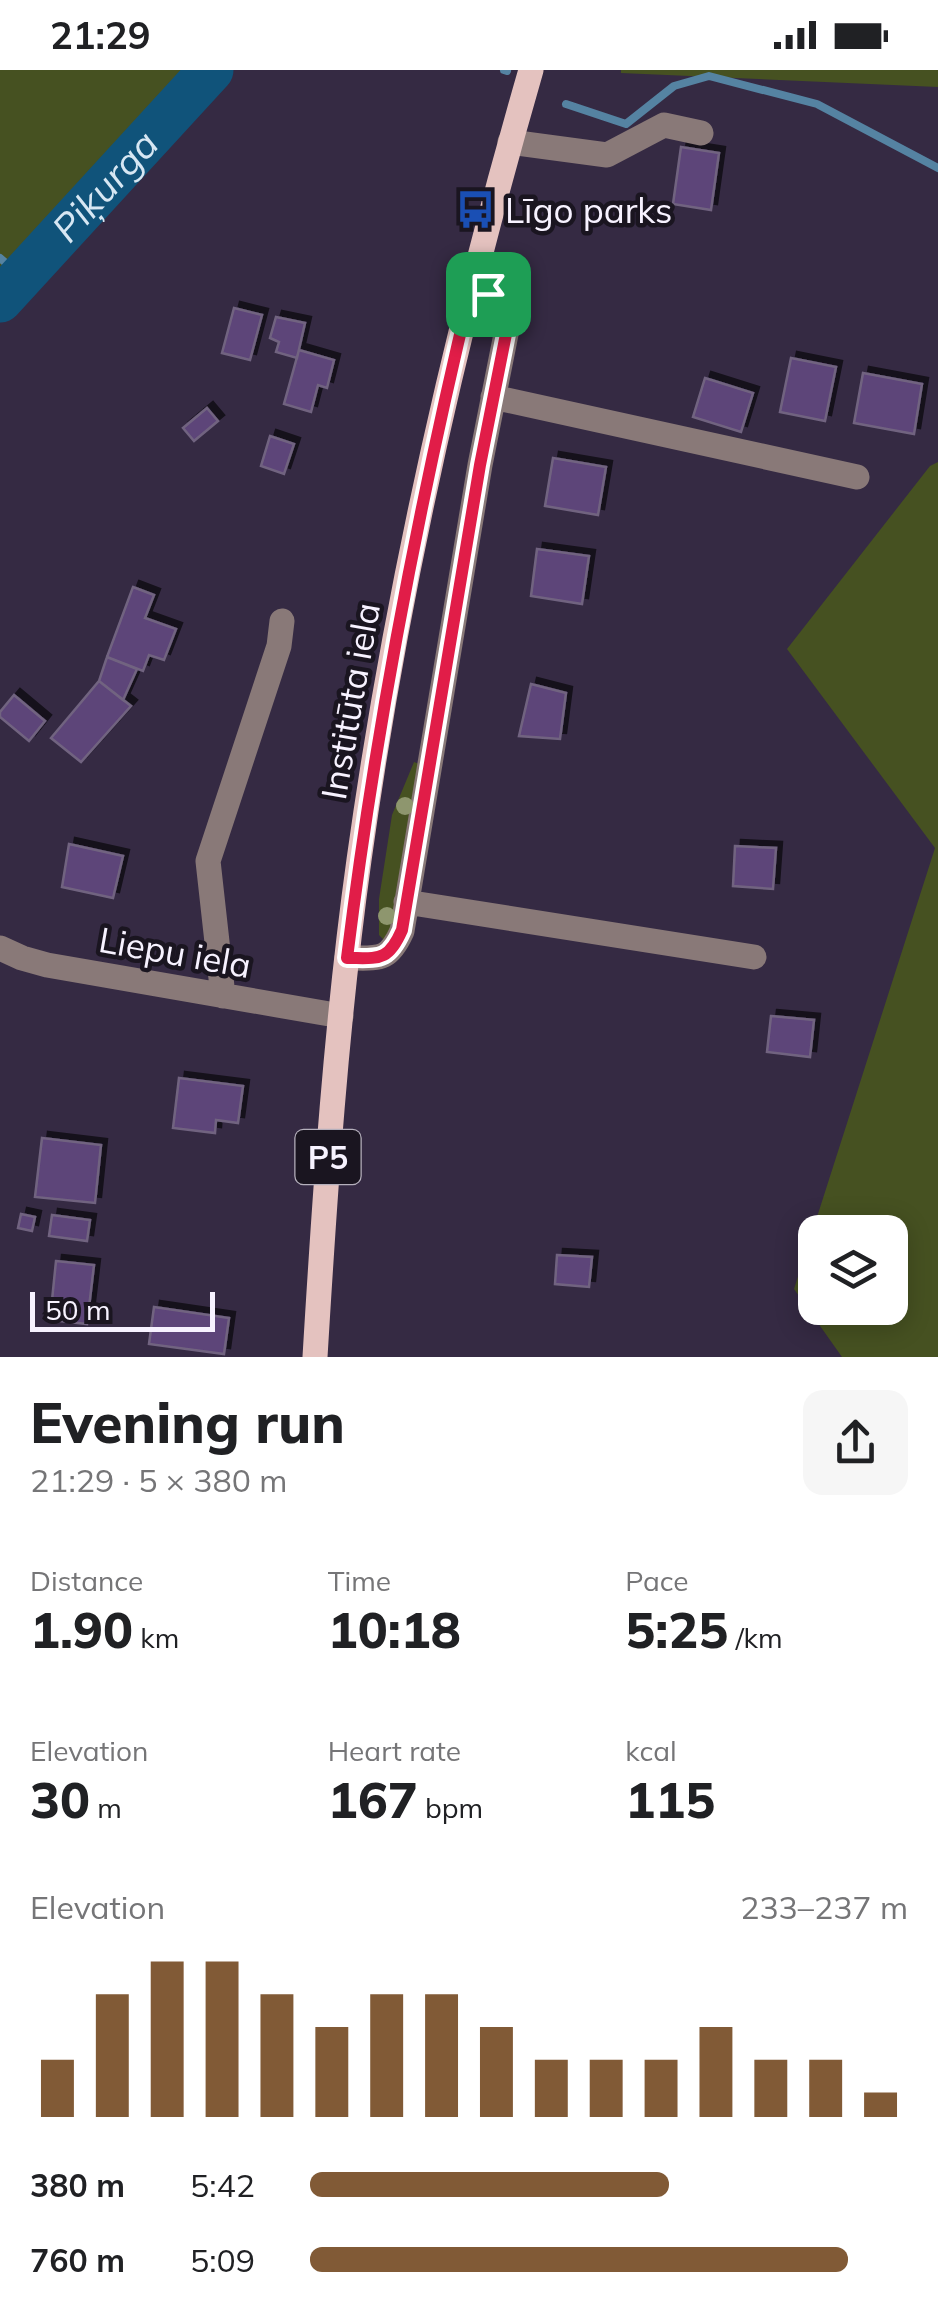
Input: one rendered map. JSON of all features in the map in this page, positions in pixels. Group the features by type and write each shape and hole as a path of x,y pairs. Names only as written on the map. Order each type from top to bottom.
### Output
{"main road":[{"name":"Institūta iela","path":"315,1357 341,1016 367,804 407,577 445,396 531,70"}],"street":[{"path":"510,142 607,156 664,126 702,133"},
{"path":"347,958 385,957 402,930 492,397 510,314 500,298 471,288"},
{"path":"492,397 857,477"},
{"path":"223,996 208,861 279,646 282,621"},
{"path":"406,902 754,957"},
{"name":"Liepu iela","path":"0,948 48,964 341,1016"}],"green space":[{"path":"0,70 229,70 0,319"},
{"path":"938,70 938,87 621,73"},
{"path":"938,462 938,1357 842,1357 819,1325 908,1325 908,1215 818,1215 935,848 787,649 930,466"},
{"path":"414,762 422,765 393,926 384,940 379,935 379,899 392,815"}],"building":[{"path":"681,147 719,153 711,210 673,204"},
{"path":"234,308 262,315 250,360 222,353"},
{"path":"276,317 305,323 297,358 276,352 279,342 270,338"},
{"path":"299,350 334,360 327,388 318,385 311,412 284,404"},
{"path":"791,358 836,367 825,421 780,412"},
{"path":"863,373 922,384 914,434 854,423"},
{"path":"705,378 753,393 741,432 693,417"},
{"path":"207,408 218,421 194,441 183,428"},
{"path":"270,436 294,444 284,474 261,466"},
{"path":"553,458 606,467 598,515 545,506"},
{"path":"537,549 589,556 582,604 531,596"},
{"path":"133,587 154,595 145,618 176,629 164,660 149,655 143,671 107,657"},
{"path":"107,657 137,669 123,700 99,681"},
{"path":"99,681 131,706 81,762 51,738"},
{"path":"531,684 566,693 560,739 519,736"},
{"path":"14,695 45,721 29,741 0,717"},
{"path":"69,844 123,856 113,898 62,887"},
{"path":"735,846 776,848 773,889 733,886"},
{"path":"771,1016 814,1020 810,1057 767,1052"},
{"path":"179,1078 243,1086 238,1123 216,1120 215,1133 173,1128"},
{"path":"42,1138 101,1145 95,1203 35,1197"},
{"path":"21,1214 35,1217 32,1231 18,1228"},
{"path":"52,1215 90,1220 87,1241 49,1236"},
{"path":"557,1255 592,1257 589,1287 555,1284"},
{"path":"56,1261 94,1265 87,1324 50,1320"},
{"path":"154,1307 229,1318 224,1354 149,1344"}],"waterway":[{"name":"Piķurga","path":"0,300 211,70"},
{"path":"566,104 626,124 674,86 709,76 817,104 938,168"},
{"path":"0,258 22,277"}],"place":[{"name":"Līgo parks","path":"475,210"}],"route":[{"path":"471,288 488,294 500,298 510,314 480,465 402,930 385,957 347,958 367,804 407,577 445,396 471,288"}]}
